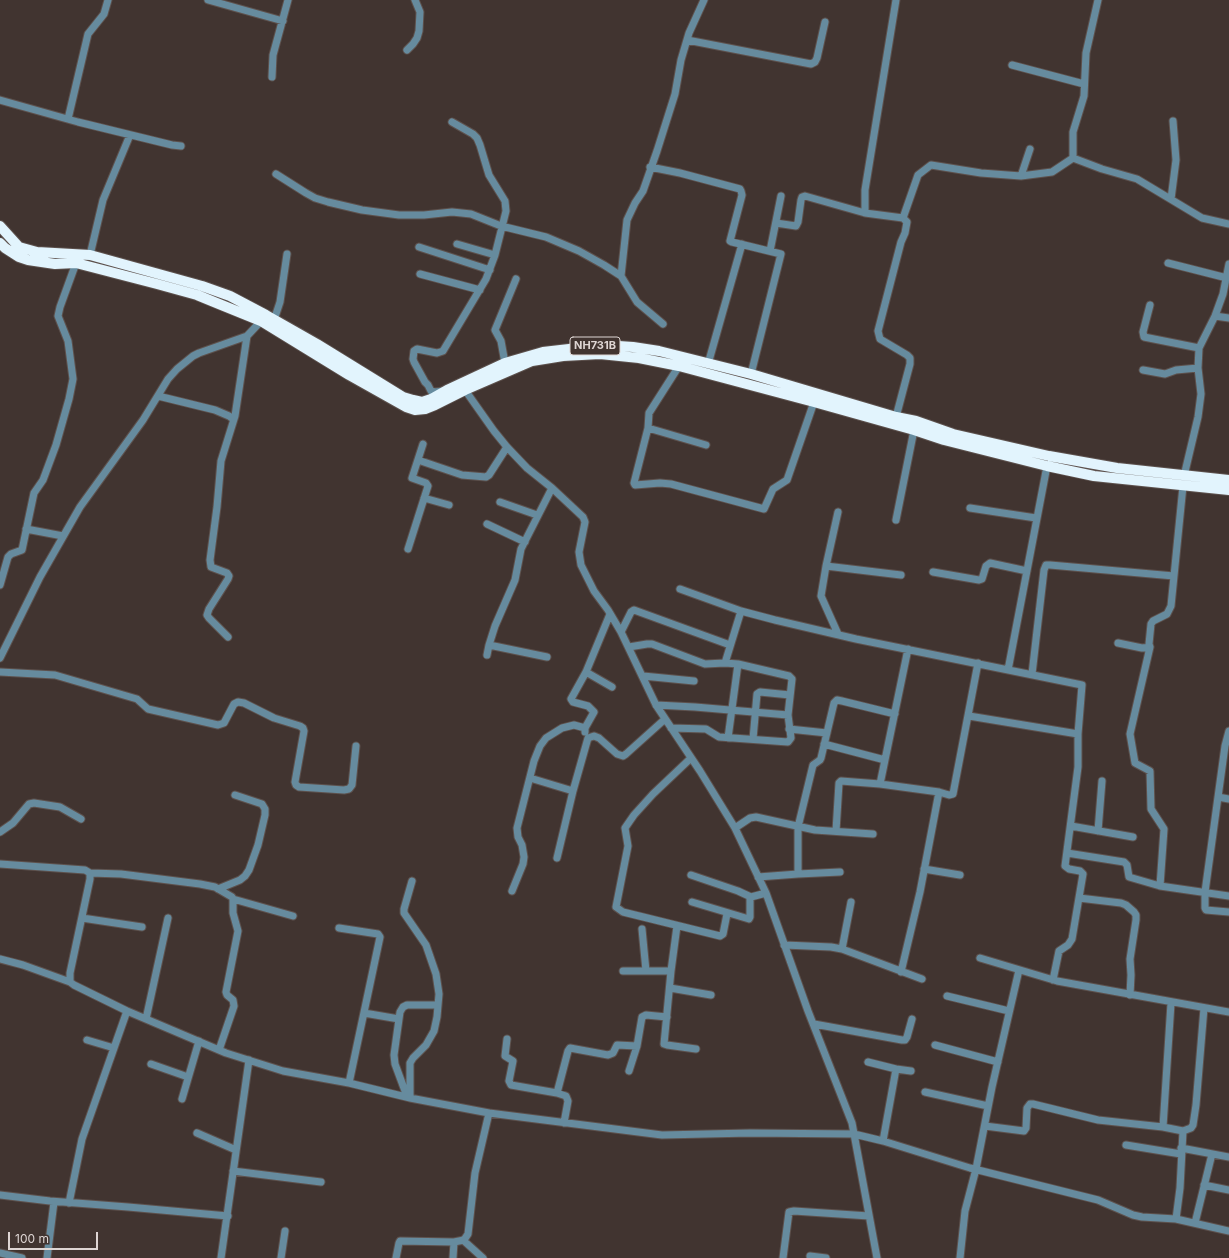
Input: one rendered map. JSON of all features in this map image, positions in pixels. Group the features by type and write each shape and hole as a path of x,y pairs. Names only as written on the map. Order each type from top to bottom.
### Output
{"highway":[{"name":"NH731B","path":"0,226 19,247 37,252 90,255 202,286 230,296 267,319 403,397 422,402 505,363 543,352 604,345 659,351 751,374 896,417 916,421 953,434 1049,456 1184,481 1229,480"},
{"path":"0,243 14,254 28,260 55,264 76,263 197,295 267,319 348,375 406,407 415,410 425,409 435,405 464,390 532,361 563,356 600,354 639,358 679,366 814,402 944,440 1047,466 1094,476 1184,481 1229,490"}],"street":[{"path":"68,119 88,34 104,14 108,0"},
{"path":"208,0 283,21"},
{"path":"272,77 273,55 288,0"},
{"path":"407,50 413,44 419,31 420,12 416,0"},
{"path":"622,276 627,220 635,203 643,191 650,167 657,151 675,94 681,60 687,40 704,0"},
{"path":"865,213 865,190 896,0"},
{"path":"1074,158 1073,132 1084,96 1086,52 1098,0"},
{"path":"687,40 811,64 815,62 817,58 825,22"},
{"path":"1012,65 1084,84"},
{"path":"0,100 130,135 181,146"},
{"path":"1171,199 1176,160 1173,121"},
{"path":"447,390 435,392 431,391 414,362 414,351 418,349 437,353 443,351 480,290 490,270 506,211 506,205 490,174 480,145 473,134 452,122"},
{"path":"90,255 103,200 130,135"},
{"path":"1021,176 1030,149"},
{"path":"903,218 918,175 931,164 981,173 1021,176 1052,172 1074,158"},
{"path":"1074,158 1102,169 1137,179 1202,218 1229,224"},
{"path":"650,167 680,173 741,191 742,196 730,238 732,242 781,254 751,374"},
{"path":"276,174 306,194 315,198 362,210 399,215 424,215 452,212 471,214 501,226 546,237 579,251 622,276 637,302 663,324"},
{"path":"770,251 781,196"},
{"path":"776,224 796,226 798,222 801,200 802,197 805,196 865,213 903,218 907,222 878,331 880,339 910,358 910,364 896,417"},
{"path":"457,244 494,255"},
{"path":"708,364 742,244"},
{"path":"420,247 490,270"},
{"path":"0,658 40,577 80,507 142,420 168,379 177,369 193,356 247,336 267,319 280,302 288,254"},
{"path":"0,585 3,560 11,554 22,550 34,493 43,480 56,445 73,379 68,341 58,316 76,263"},
{"path":"1168,263 1227,278"},
{"path":"1160,886 1164,829 1151,809 1150,772 1135,763 1130,734 1150,648 1151,624 1153,621 1167,614 1171,606 1184,481 1201,394 1198,368 1199,348 1215,316 1223,294 1229,267"},
{"path":"420,274 480,290"},
{"path":"505,363 501,341 495,330 516,279"},
{"path":"1150,305 1143,332 1144,337 1199,348"},
{"path":"1215,316 1229,318"},
{"path":"228,637 209,618 207,612 229,576 227,573 211,567 210,560 217,507 219,470 235,416 247,336"},
{"path":"679,366 649,413 648,428 634,483 635,485 660,483 671,484 764,509 773,488 787,480 814,402"},
{"path":"1143,370 1165,374 1176,370 1198,368"},
{"path":"464,390 507,447 528,468 583,517 585,528 579,552 581,565 594,591 621,632 656,705 735,828 766,893 784,945 852,1123 877,1258"},
{"path":"158,396 215,410 233,419"},
{"path":"648,428 706,445"},
{"path":"896,520 914,430"},
{"path":"408,549 428,485 412,478 423,444"},
{"path":"418,460 462,475 486,477 489,475 507,447"},
{"path":"1008,670 1047,466"},
{"path":"487,656 488,644 515,580 520,556 525,542 537,515 552,488"},
{"path":"424,498 449,504"},
{"path":"500,502 537,515"},
{"path":"970,508 1036,518"},
{"path":"838,512 821,591 822,600 838,634"},
{"path":"487,524 525,542"},
{"path":"26,529 63,536"},
{"path":"933,572 979,580 982,579 986,566 990,563 1027,571"},
{"path":"1032,674 1044,570 1046,566 1050,565 1174,576"},
{"path":"826,566 901,575"},
{"path":"680,589 741,611 775,620 1082,685 1078,734 1078,768 1065,863 1066,867 1082,872 1082,881 1072,939 1068,945 1059,951 1053,980"},
{"path":"621,632 631,612 634,610 730,645"},
{"path":"724,663 741,611"},
{"path":"557,858 573,791 588,738 585,728 594,714 593,710 588,706 573,702 571,700 586,672 610,614"},
{"path":"1118,643 1142,648 1150,648"},
{"path":"488,644 547,657"},
{"path":"629,648 652,644 705,664 738,664 791,677 788,715 790,738 788,742 719,737 706,729 671,728"},
{"path":"880,784 908,649"},
{"path":"836,831 839,783 844,781 880,784 939,792 949,795 953,794 978,663"},
{"path":"728,738 738,664"},
{"path":"0,672 56,675 136,699 148,709 218,724 224,723 234,704 238,702 244,703 281,720 303,728 304,731 295,782 296,786 299,787 349,789 352,785 356,746"},
{"path":"586,672 612,687"},
{"path":"643,676 694,681"},
{"path":"753,739 758,692 790,695"},
{"path":"798,874 798,826 813,765 820,760 834,704 837,700 895,714"},
{"path":"656,705 695,706 788,715"},
{"path":"969,716 1078,734"},
{"path":"588,738 594,736 599,738 617,754 623,756 665,719"},
{"path":"512,891 524,864 524,851 518,837 517,828 534,760 540,746 546,738 562,728 574,725 585,728"},
{"path":"789,729 827,733"},
{"path":"1229,731 1225,746 1205,892 1205,909 1229,912"},
{"path":"824,744 885,760"},
{"path":"691,758 653,794 634,815 625,828 628,846 616,907 623,912 720,936 723,934 727,914"},
{"path":"530,778 573,791"},
{"path":"1098,831 1102,781"},
{"path":"901,972 920,892 939,792"},
{"path":"218,889 240,880 249,870 258,845 265,815 265,809 262,804 234,795"},
{"path":"1218,797 1229,799"},
{"path":"0,832 13,823 29,804 34,803 60,808 81,819"},
{"path":"735,828 750,818 756,817 798,826 873,834"},
{"path":"1071,826 1133,837"},
{"path":"1067,853 1126,863 1129,877 1160,886 1229,896"},
{"path":"0,864 85,870 90,873 120,874 200,884 218,889 233,899 293,916"},
{"path":"924,869 960,875"},
{"path":"758,877 840,872"},
{"path":"70,982 70,973 90,873"},
{"path":"691,875 751,897 766,893"},
{"path":"410,1096 410,1063 429,1041 434,1031 438,1005 438,984 432,960 426,945 404,913 412,881"},
{"path":"692,902 727,914 749,919 749,902 751,897"},
{"path":"1079,898 1121,903 1126,905 1136,915 1130,959 1132,975 1130,995"},
{"path":"219,1050 234,1006 232,1000 226,992 238,931 233,913 233,899"},
{"path":"842,949 851,902"},
{"path":"82,918 142,927"},
{"path":"146,1019 168,918"},
{"path":"677,926 664,1044 696,1050"},
{"path":"339,928 378,934 380,936 349,1083"},
{"path":"642,930 646,971"},
{"path":"784,945 831,947 842,949 922,979"},
{"path":"980,958 1053,980 1171,1003 1229,1012"},
{"path":"0,959 23,965 70,982 127,1011 219,1050 288,1072 349,1083 489,1113 662,1135 750,1133 854,1134 883,1141 976,1169 1098,1200 1137,1216 1176,1219 1229,1231"},
{"path":"960,1258 965,1211 976,1169 988,1106 1018,970"},
{"path":"624,971 671,971"},
{"path":"670,988 711,994"},
{"path":"947,996 1009,1011"},
{"path":"1163,1127 1171,1003"},
{"path":"410,1096 405,1091 395,1064 394,1055 399,1019 403,1007 407,1005 438,1005"},
{"path":"985,1126 1024,1131 1026,1128 1027,1108 1033,1104 1098,1120 1163,1127 1183,1131 1191,1128 1193,1125 1204,1008"},
{"path":"69,1203 82,1139 127,1011"},
{"path":"364,1013 399,1019"},
{"path":"630,1071 637,1046 642,1017 646,1015 667,1017"},
{"path":"814,1024 905,1040 912,1019"},
{"path":"507,1039 505,1056 513,1060 509,1081 511,1084 566,1096 568,1098 564,1123"},
{"path":"87,1040 114,1048"},
{"path":"182,1099 199,1042"},
{"path":"557,1093 570,1048 608,1055 614,1053 617,1045 637,1046"},
{"path":"935,1046 998,1062"},
{"path":"221,1258 228,1216 248,1060"},
{"path":"868,1062 911,1071"},
{"path":"151,1064 188,1076"},
{"path":"883,1141 896,1069"},
{"path":"925,1092 988,1106"},
{"path":"396,1258 400,1241 454,1242 466,1238 468,1234 475,1173 489,1113"},
{"path":"1176,1219 1180,1188 1183,1131"},
{"path":"197,1133 236,1150"},
{"path":"1126,1145 1229,1157"},
{"path":"1195,1223 1212,1154"},
{"path":"233,1171 321,1182"},
{"path":"1204,1185 1229,1190"},
{"path":"0,1195 54,1202 228,1216"},
{"path":"47,1258 54,1202"},
{"path":"783,1258 789,1212 794,1211 869,1216"},
{"path":"281,1258 285,1231"},
{"path":"463,1240 483,1258"},
{"path":"453,1258 454,1242"},
{"path":"0,1253 22,1258"},
{"path":"810,1256 826,1258"}]}
